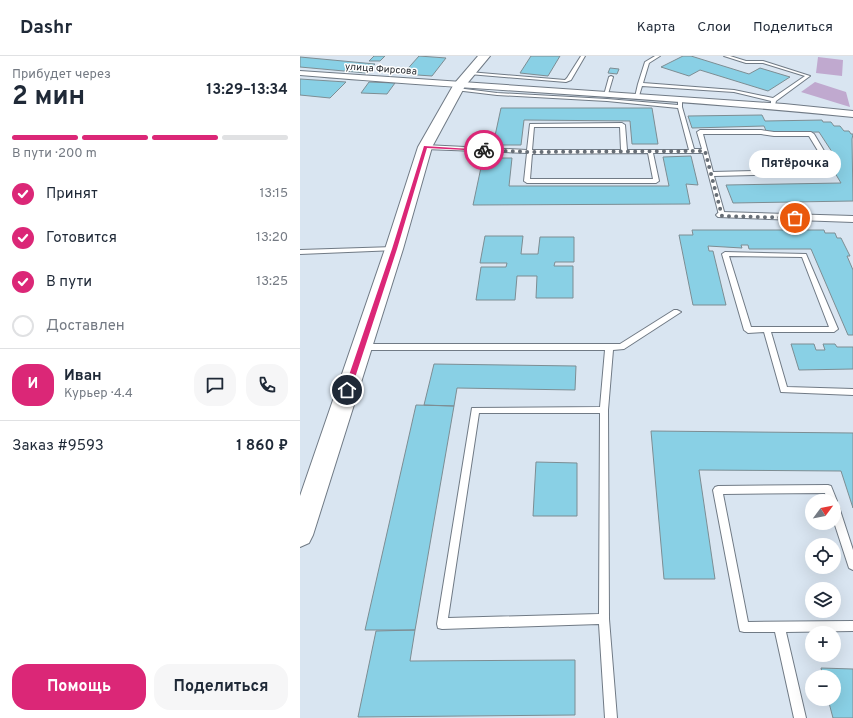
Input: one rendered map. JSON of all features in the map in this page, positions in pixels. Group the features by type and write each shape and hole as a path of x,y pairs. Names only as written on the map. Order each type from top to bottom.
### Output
{"street":[{"path":"300,535 394,249 425,147 462,82 484,56"},
{"name":"улица Фирсова","path":"300,73 368,79 462,82 637,96 680,103 774,103 852,115"},
{"path":"722,216 853,219"}],"lane":[{"path":"462,82 566,81 569,80 583,56"},
{"path":"637,96 647,62 658,56"},
{"path":"640,84 734,91 774,103 808,76 764,62 746,62 726,56"},
{"path":"606,94 611,77"},
{"path":"462,82 498,94 680,103 692,152"},
{"path":"624,152 622,125 532,125 527,181 656,181 650,152"},
{"path":"711,174 833,171 811,134 700,132 705,151 711,174 722,216"},
{"path":"425,147 530,152 705,151"},
{"path":"300,252 394,249"},
{"path":"725,254 804,254 834,329 767,330 748,330 725,254"},
{"path":"362,347 621,347 677,312"},
{"path":"767,330 784,390 853,392"},
{"path":"609,347 604,410 604,618 610,718"},
{"path":"604,410 475,410 442,624 604,618"},
{"path":"830,494 828,489 718,490 744,627 853,626"},
{"path":"841,528 853,565"},
{"path":"779,626 800,718"}],"shaded area":[{"path":"818,57 843,60 842,76 816,73"},
{"path":"815,82 846,92 850,107 801,92"}],"building":[{"path":"374,56 385,56 380,61 369,61"},
{"path":"419,56 446,58 432,76 403,74"},
{"path":"531,56 560,56 548,76 520,73"},
{"path":"683,56 691,56 749,74 760,68 790,77 768,91 700,70 689,76 661,67"},
{"path":"300,57 375,64 366,73 300,67"},
{"path":"610,68 619,69 617,74 608,73"},
{"path":"300,79 346,82 330,98 300,95"},
{"path":"369,82 395,83 387,94 361,93"},
{"path":"501,108 652,108 658,144 632,144 630,121 524,120 521,145 493,145"},
{"path":"762,115 765,121 822,120 823,122 831,122 834,126 840,126 844,131 849,131 853,134 853,201 733,203 726,185 841,183 826,158 836,158 819,132 767,133 764,126 692,128 688,116"},
{"path":"691,156 698,185 686,184 690,204 473,205 483,158 512,158 509,186 669,186 663,157"},
{"path":"692,230 824,230 825,233 835,233 837,238 841,238 850,256 847,256 853,270 853,335 848,335 811,249 749,249 748,245 741,245 742,248 708,246 709,251 713,251 726,305 693,305 679,235 693,235"},
{"path":"485,236 523,236 521,254 538,254 540,237 574,237 574,262 555,262 554,266 573,266 573,298 536,298 537,276 517,276 515,300 476,300 481,267 506,267 507,263 480,263"},
{"path":"791,344 814,344 816,350 825,350 823,344 835,344 837,347 853,347 853,369 799,370"},
{"path":"434,364 576,366 575,390 457,388 454,406 424,405"},
{"path":"416,405 454,406 415,630 365,630"},
{"path":"651,431 853,433 853,508 841,471 699,470 715,579 664,579"},
{"path":"536,462 577,463 577,516 533,516"},
{"path":"415,630 410,661 575,660 575,715 358,717 376,631"},
{"path":"821,668 853,669 853,718 833,718 830,706 841,706 841,670 821,670"}],"way so far":[{"path":"484,150 530,152 705,151 722,216 795,218"}],"place":[{"name":"Пятёрочка","path":"795,218"}],"route":[{"path":"347,390 394,249 425,147 484,150"}]}
